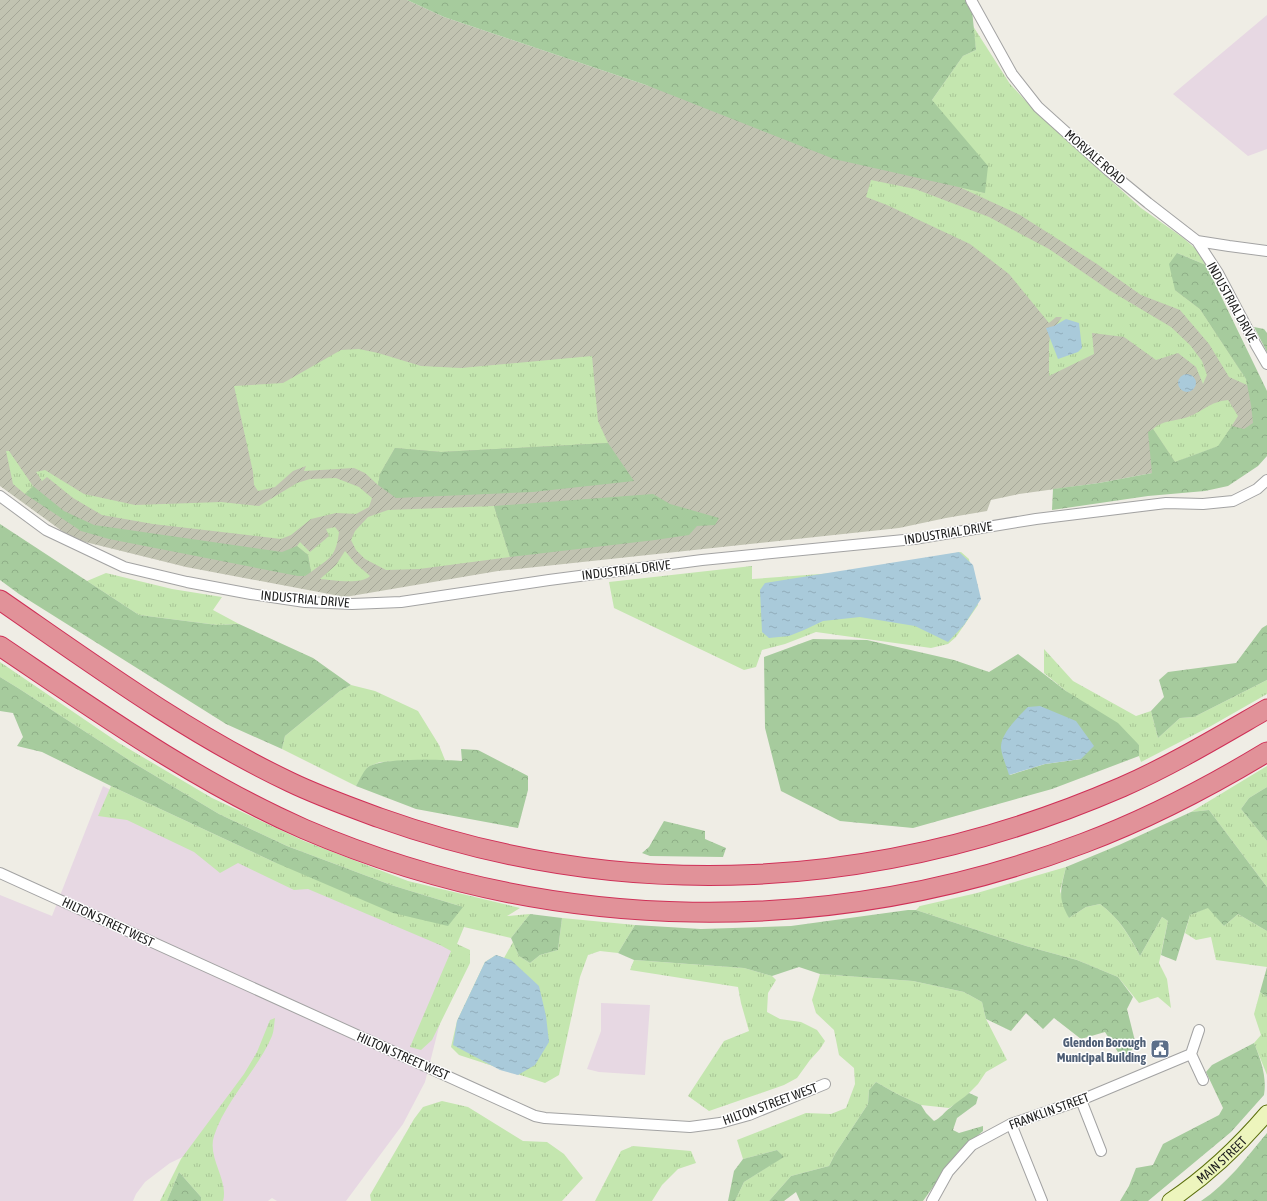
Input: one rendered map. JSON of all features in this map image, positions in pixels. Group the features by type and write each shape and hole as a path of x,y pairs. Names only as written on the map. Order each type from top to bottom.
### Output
{"highway":[{"path":"0,600 143,698 202,735 310,791 421,832 483,849 554,863 619,872 727,876 796,872 894,858 963,843 1029,823 1125,786 1209,743 1267,709"},
{"path":"0,646 118,726 180,765 237,796 302,828 371,855 443,878 541,899 616,908 716,912 816,908 893,897 967,880 1036,861 1116,830 1202,789 1267,752"}],"main road":[{"name":"MAIN STREET","path":"1170,1201 1196,1184 1246,1138 1267,1113"}],"street":[{"name":"MORVALE ROAD","path":"971,0 1012,74 1038,107 1109,171 1197,241 1267,251"},
{"name":"INDUSTRIAL DRIVE","path":"1197,241 1218,273 1267,364"},
{"name":"INDUSTRIAL DRIVE","path":"0,496 46,530 124,567 187,582 251,594 305,602 352,604 401,602 548,580 702,560 914,539 1036,519 1166,503 1204,504 1233,501 1257,489 1267,480"},
{"name":"HILTON STREET WEST","path":"0,873 535,1116 545,1118 690,1127 720,1123 749,1115 825,1084"},
{"path":"1199,1030 1191,1054 1203,1080"},
{"name":"FRANKLIN STREET","path":"932,1201 948,1172 972,1145 1011,1124 1081,1100 1191,1054"},
{"path":"1081,1100 1100,1150"},
{"path":"1011,1124 1042,1201"}],"shaded area":[{"path":"0,0 407,0 444,17 646,85 1152,224 1267,414 1267,422 1152,473 1099,483 1019,494 991,500 987,511 899,528 498,571 345,597 186,567 73,539 0,486"},
{"path":"1267,15 1267,149 1248,156 1173,94"},
{"path":"103,786 305,887 450,939 457,956 425,1082 403,1124 346,1201 277,1201 272,1198 268,1201 217,1201 193,1152 170,1163 145,1182 136,1194 133,1201 0,1201 0,895 52,916"},
{"path":"601,1003 650,1005 645,1075 599,1072 587,1069 601,1031"}],"green space":[{"path":"407,0 971,0 976,50 963,56 932,100 988,166 985,193 834,159 646,85 444,17"},
{"path":"973,26 1010,84 1039,115 1141,208 1182,237 1196,249 1206,265 1177,253 1175,290 1200,309 1246,379 1247,385 1229,377 1209,344 1180,310 1141,295 1097,264 1020,215 957,186 985,193 932,100 963,56 976,50"},
{"path":"871,180 915,189 989,217 1049,249 1109,290 1171,327 1190,345 1202,361 1207,375 1203,384 1196,367 1178,353 1156,360 1124,337 1092,333 1094,354 1049,376 1049,343 1051,332 1062,317 1056,317 1049,323 1009,274 970,244 887,205 866,197"},
{"path":"1177,253 1206,265 1267,391 1267,456 1258,466 1228,486 1205,491 1148,496 1052,510 1053,489 1099,483 1152,473 1148,432 1153,429 1175,462 1218,446 1232,426 1244,429 1253,423 1246,379 1200,309 1175,290 1169,264"},
{"path":"1254,327 1264,329 1267,333 1267,352"},
{"path":"359,349 421,366 461,368 592,356 598,421 608,443 441,452 395,448 380,474 378,485 365,473 354,468 304,471 306,466 293,471 275,487 258,491 254,485 253,472 234,386 283,383 341,350"},
{"path":"1228,400 1238,416 1219,446 1175,462 1153,429 1161,424 1188,417 1211,405"},
{"path":"608,443 634,481 533,492 396,498 378,485 380,474 395,448 441,452"},
{"path":"6,451 9,451 33,486 25,494 13,484"},
{"path":"45,470 84,494 135,505 221,502 259,506 297,483 310,479 336,478 359,487 372,498 369,507 356,514 336,513 311,519 291,535 281,539 153,524 102,515 73,498 47,477 42,481 36,472"},
{"path":"33,486 64,511 94,525 282,552 297,546 308,555 311,572 305,576 298,576 109,539 81,531 25,494"},
{"path":"653,494 670,504 719,518 715,525 697,526 689,535 510,557 494,506"},
{"path":"494,506 510,557 419,569 386,570 365,559 356,550 351,540 355,531 368,517 388,510"},
{"path":"0,524 139,615 217,625 239,624 313,658 351,685 340,691 285,736 282,749 226,724 19,594 0,580"},
{"path":"335,527 339,532 334,552 327,560 311,572 308,555 297,546 300,542 310,552 329,536 326,529"},
{"path":"345,551 355,563 370,576 366,579 353,581 320,579 336,565"},
{"path":"961,552 969,559 978,605 956,637 948,644 931,648 816,632 785,644 762,650 756,667 744,670 614,608 609,582 752,566 752,579 848,572"},
{"path":"106,573 172,589 222,597 213,610 239,624 217,625 139,615 87,581"},
{"path":"1267,625 1267,680 1194,717 1180,718 1158,738 1151,711 1164,697 1159,680 1168,672 1236,663 1262,628"},
{"path":"813,639 867,640 954,660 989,672 1018,654 1066,691 1118,723 1139,745 1139,756 1052,789 913,828 840,821 781,791 765,728 764,657","holes":["1028,707 1081,759 1045,764 1010,775"]},
{"path":"1044,649 1073,681 1136,716 1151,711 1158,738 1180,718 1194,717 1267,680 1267,694 1211,726 1141,762 1139,756 1139,745 1044,673"},
{"path":"0,662 119,743 212,798 304,841 408,881 520,908 507,916 530,914 511,938 464,927 457,944 470,950 470,963 432,1040 421,1050 410,1047 451,951 308,889 294,890 238,863 220,873 194,852 127,820 98,816 111,786 274,862 463,907 391,885 287,846 219,814 132,762 0,677"},
{"path":"0,677 132,762 219,814 287,846 391,885 463,907 448,926 393,913 274,862 42,752 17,746 23,737 13,713 0,711"},
{"path":"351,685 375,691 418,711 439,745 445,760 380,762 368,767 356,786 282,749 285,736 340,691"},
{"path":"461,749 478,750 528,776 528,790 518,828 416,809 356,786 367,768 374,764 412,760 462,761"},
{"path":"1267,766 1267,787 1249,798 1241,809 1267,841 1267,887 1209,810 1191,812"},
{"path":"1267,787 1267,841 1241,809 1249,798"},
{"path":"1209,810 1267,887 1267,931 1238,914 1224,926 1208,908 1190,915 1176,961 1161,955 1168,921 1162,917 1140,956 1132,941 1113,915 1100,904 1086,907 1069,918 1061,898 1066,867 1119,845 1191,812"},
{"path":"664,821 705,831 705,839 726,848 723,857 650,856 642,853 649,847"},
{"path":"1066,867 1060,891 1069,918 1086,907 1100,904 1113,915 1123,927 1140,956 1162,917 1168,921 1159,963 1167,979 1171,1008 1158,997 1139,1003 1118,977 1077,960 1026,946 916,910 920,906 977,893"},
{"path":"1209,907 1224,926 1238,914 1267,931 1267,967 1216,960 1211,937 1196,940 1185,933 1190,915"},
{"path":"916,910 1026,946 1077,960 1118,977 1133,997 1127,1009 1136,1045 1123,1060 1105,1032 1081,1039 1054,1018 1043,1029 1026,1013 1011,1031 986,1019 982,1002 964,992 913,981 820,974 799,967 772,976 744,968 634,960 618,953 635,925 701,929 791,926"},
{"path":"530,914 562,918 558,950 540,955 530,963 519,956 511,938"},
{"path":"562,918 635,925 618,953 600,951 588,955 580,977 559,1075 545,1083 459,1055 451,1047 457,1021 485,962 496,955 504,958 513,942 519,956 530,963 540,955 558,950"},
{"path":"634,960 744,968 772,976 776,980 768,993 767,1012 780,1019 801,1022 817,1030 825,1041 797,1078 784,1085 709,1111 688,1096 724,1041 749,1031 738,987 630,970"},
{"path":"1267,967 1267,997 1260,992"},
{"path":"820,974 913,981 964,992 982,1002 986,1019 1007,1060 986,1072 978,1084 963,1099 949,1108 921,1105 876,1082 869,1090 868,1104 835,1154 829,1166 791,1176 769,1201 735,1201 744,1182 783,1157 777,1150 743,1159 737,1140 806,1113 831,1114 846,1108 855,1084 854,1068 839,1055 834,1030 816,1013 812,1000"},
{"path":"1260,992 1267,997 1267,1075 1254,1043 1261,1035 1254,1014"},
{"path":"275,1018 273,1034 266,1049 233,1098 219,1123 214,1136 213,1152 223,1185 223,1201 201,1201 201,1197 179,1172 167,1201 160,1201 181,1159 244,1074 257,1052 270,1020"},
{"path":"1254,1043 1264,1075 1264,1095 1231,1132 1148,1201 1120,1201 1129,1186 1136,1168 1153,1165 1163,1144 1219,1115 1223,1108 1206,1072 1212,1065"},
{"path":"876,1082 921,1105 934,1121 969,1093 978,1097 976,1104 957,1118 953,1130 959,1133 983,1126 983,1131 958,1152 923,1201 800,1201 796,1192 784,1201 769,1201 791,1176 829,1166 835,1154 868,1104 869,1090"},
{"path":"442,1101 468,1107 523,1141 547,1142 564,1154 583,1178 562,1201 371,1201 370,1195 414,1119 423,1107"},
{"path":"1267,1133 1267,1201 1201,1201 1228,1178"},
{"path":"633,1146 691,1151 696,1163 678,1169 662,1185 652,1201 595,1201 621,1151"},
{"path":"777,1150 784,1157 744,1182 735,1201 728,1201 734,1171 743,1159"},
{"path":"179,1172 201,1197 201,1201 167,1201"}],"water":[{"path":"1066,319 1079,323 1082,348 1078,352 1058,359 1046,328 1054,326"},
{"path":"1183,374 1191,374 1196,379 1194,390 1191,392 1183,392 1178,387 1178,379"},
{"path":"959,552 973,565 981,599 964,625 948,642 915,626 860,617 823,621 789,636 769,638 762,632 760,590 765,583"},
{"path":"1040,706 1076,721 1094,746 1081,759 1045,764 1009,775 1001,748 1004,737 1011,726 1028,707"},
{"path":"496,955 511,960 539,986 546,1016 549,1042 535,1065 518,1075 500,1070 453,1045 457,1021 485,962"}],"place":[{"name":"Glendon Borough Municipal Building","path":"1160,1049"}]}
